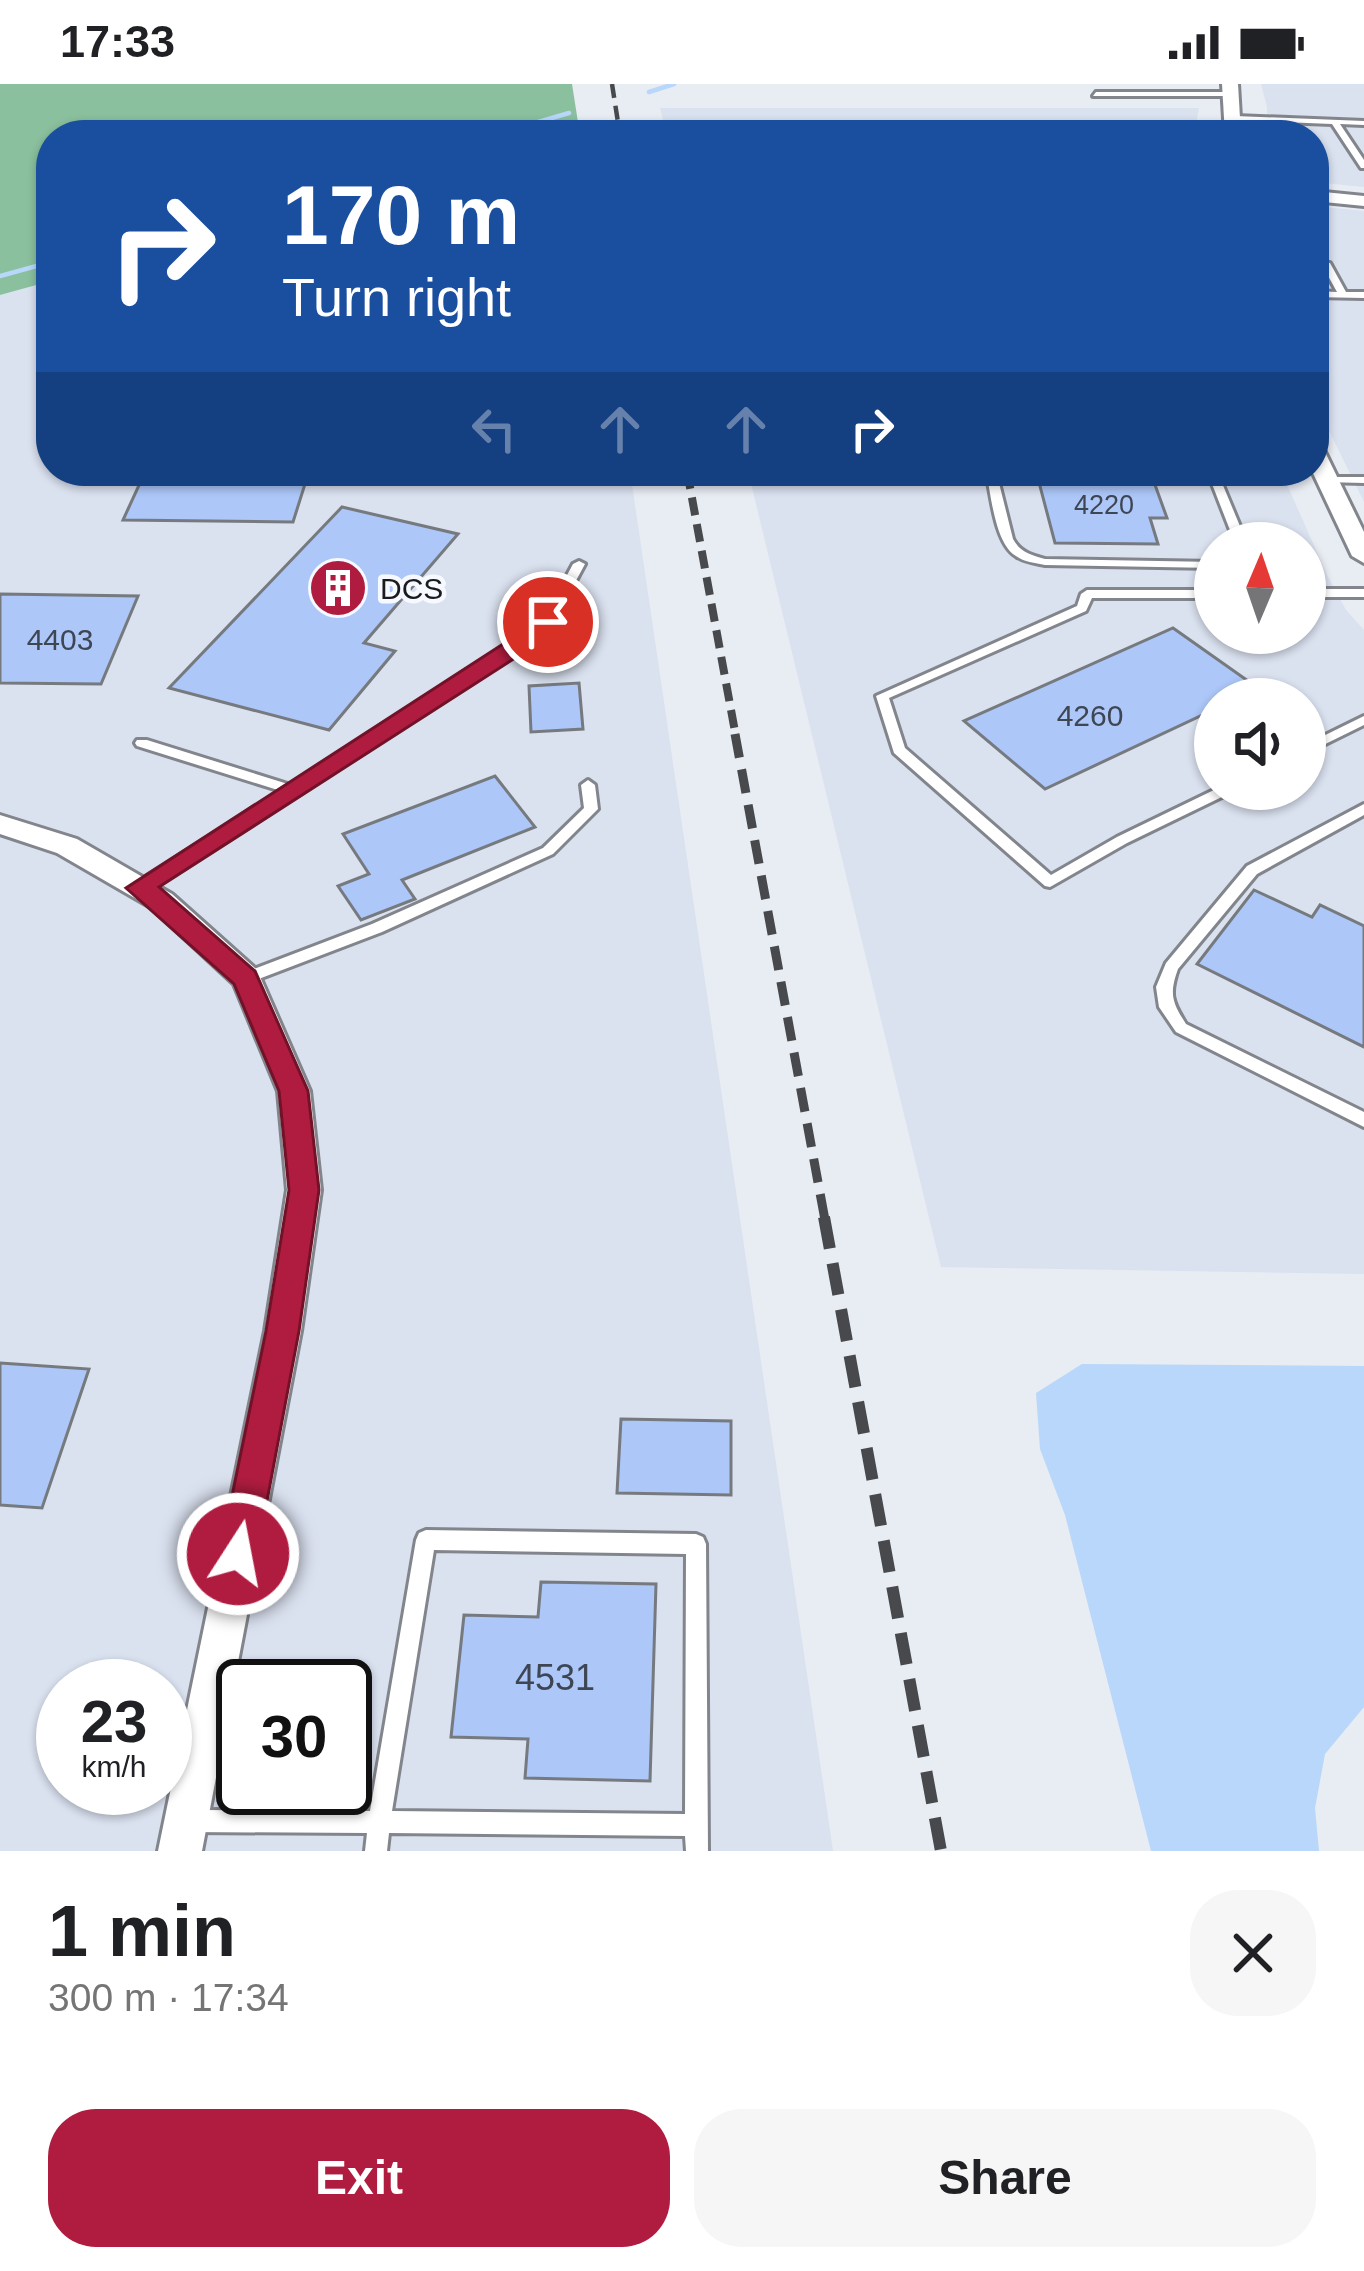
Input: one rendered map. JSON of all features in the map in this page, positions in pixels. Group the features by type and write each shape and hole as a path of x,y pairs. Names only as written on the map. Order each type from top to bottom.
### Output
{"street":[{"path":"1231,89 1234,120"},
{"path":"1329,198 1364,201"},
{"path":"1329,486 1364,556"},
{"path":"0,824 67,846 162,901 246,978 294,1091 304,1190 283,1331 183,1836"}],"lane":[{"path":"1096,94 1231,89"},
{"path":"1329,123 1364,123"},
{"path":"1335,123 1364,166"},
{"path":"1329,269 1343,295"},
{"path":"1329,295 1364,295"},
{"path":"1329,470 1364,480"},
{"path":"995,486 1007,539 1024,557 1045,562 1194,565"},
{"path":"1218,486 1232,522"},
{"path":"139,888 507,653 548,622 579,564"},
{"path":"1326,593 1364,593"},
{"path":"1194,594 1088,594 1082,608 882,696 899,749 1050,882 1194,805"},
{"path":"1326,739 1364,719"},
{"path":"142,743 292,790"},
{"path":"246,978 377,928 548,851 591,809 588,785"},
{"path":"1364,809 1252,870 1171,967 1164,987 1167,1007 1181,1028 1364,1120"},
{"path":"376,1851 426,1540 696,1544 697,1851"},
{"path":"183,1836 379,1823 696,1825"}],"shaded area":[{"path":"1261,84 1364,84 1364,187 1329,184 1329,120 1267,120"},
{"path":"660,108 1199,108 1197,120 663,120"},
{"path":"1329,208 1364,211 1364,502 1329,431"},
{"path":"36,285 36,486 632,486 833,1851 0,1851 0,295"},
{"path":"752,486 1288,486 1304,522 1194,522 1194,654 1326,654 1326,572 1346,610 1364,630 1364,1274 941,1267"}],"green space":[{"path":"0,84 572,84 578,120 36,120 36,285 0,295"}],"water":[{"path":"1082,1364 1364,1366 1364,1707 1325,1754 1315,1808 1319,1851 1151,1851 1065,1515 1040,1449 1036,1393"}],"building":[{"path":"139,486 304,486 293,522 123,520"},
{"path":"1040,486 1155,486 1167,518 1150,518 1158,544 1055,543"},
{"name":"DCS","path":"342,507 458,534 364,643 395,651 329,730 169,688"},
{"path":"0,594 138,596 101,684 0,683"},
{"path":"1173,628 1194,643 1194,654 1210,654 1244,678 1194,678 1194,719 1045,789 964,721"},
{"path":"579,683 583,729 531,732 529,686"},
{"path":"495,776 535,827 402,880 415,899 361,920 338,886 369,874 343,834"},
{"path":"1254,890 1312,917 1320,905 1364,926 1364,1047 1197,964"},
{"path":"0,1363 89,1369 42,1508 0,1505"},
{"path":"621,1419 731,1421 731,1495 617,1493"},
{"path":"541,1582 656,1584 650,1781 525,1778 528,1739 451,1737 464,1615 538,1617"}],"waterway":[{"path":"649,92 674,84"},
{"path":"545,120 569,113"},
{"path":"0,276 36,266"}],"railway":[{"path":"612,84 618,120"},
{"path":"690,486 736,737"},
{"path":"735,734 825,1220"},
{"path":"824,1217 941,1851"}],"place":[{"name":"DCS","path":"338,588"}],"route":[{"path":"238,1554 283,1331 304,1190 294,1091 246,978 162,901 139,888 507,653 548,622"}]}
